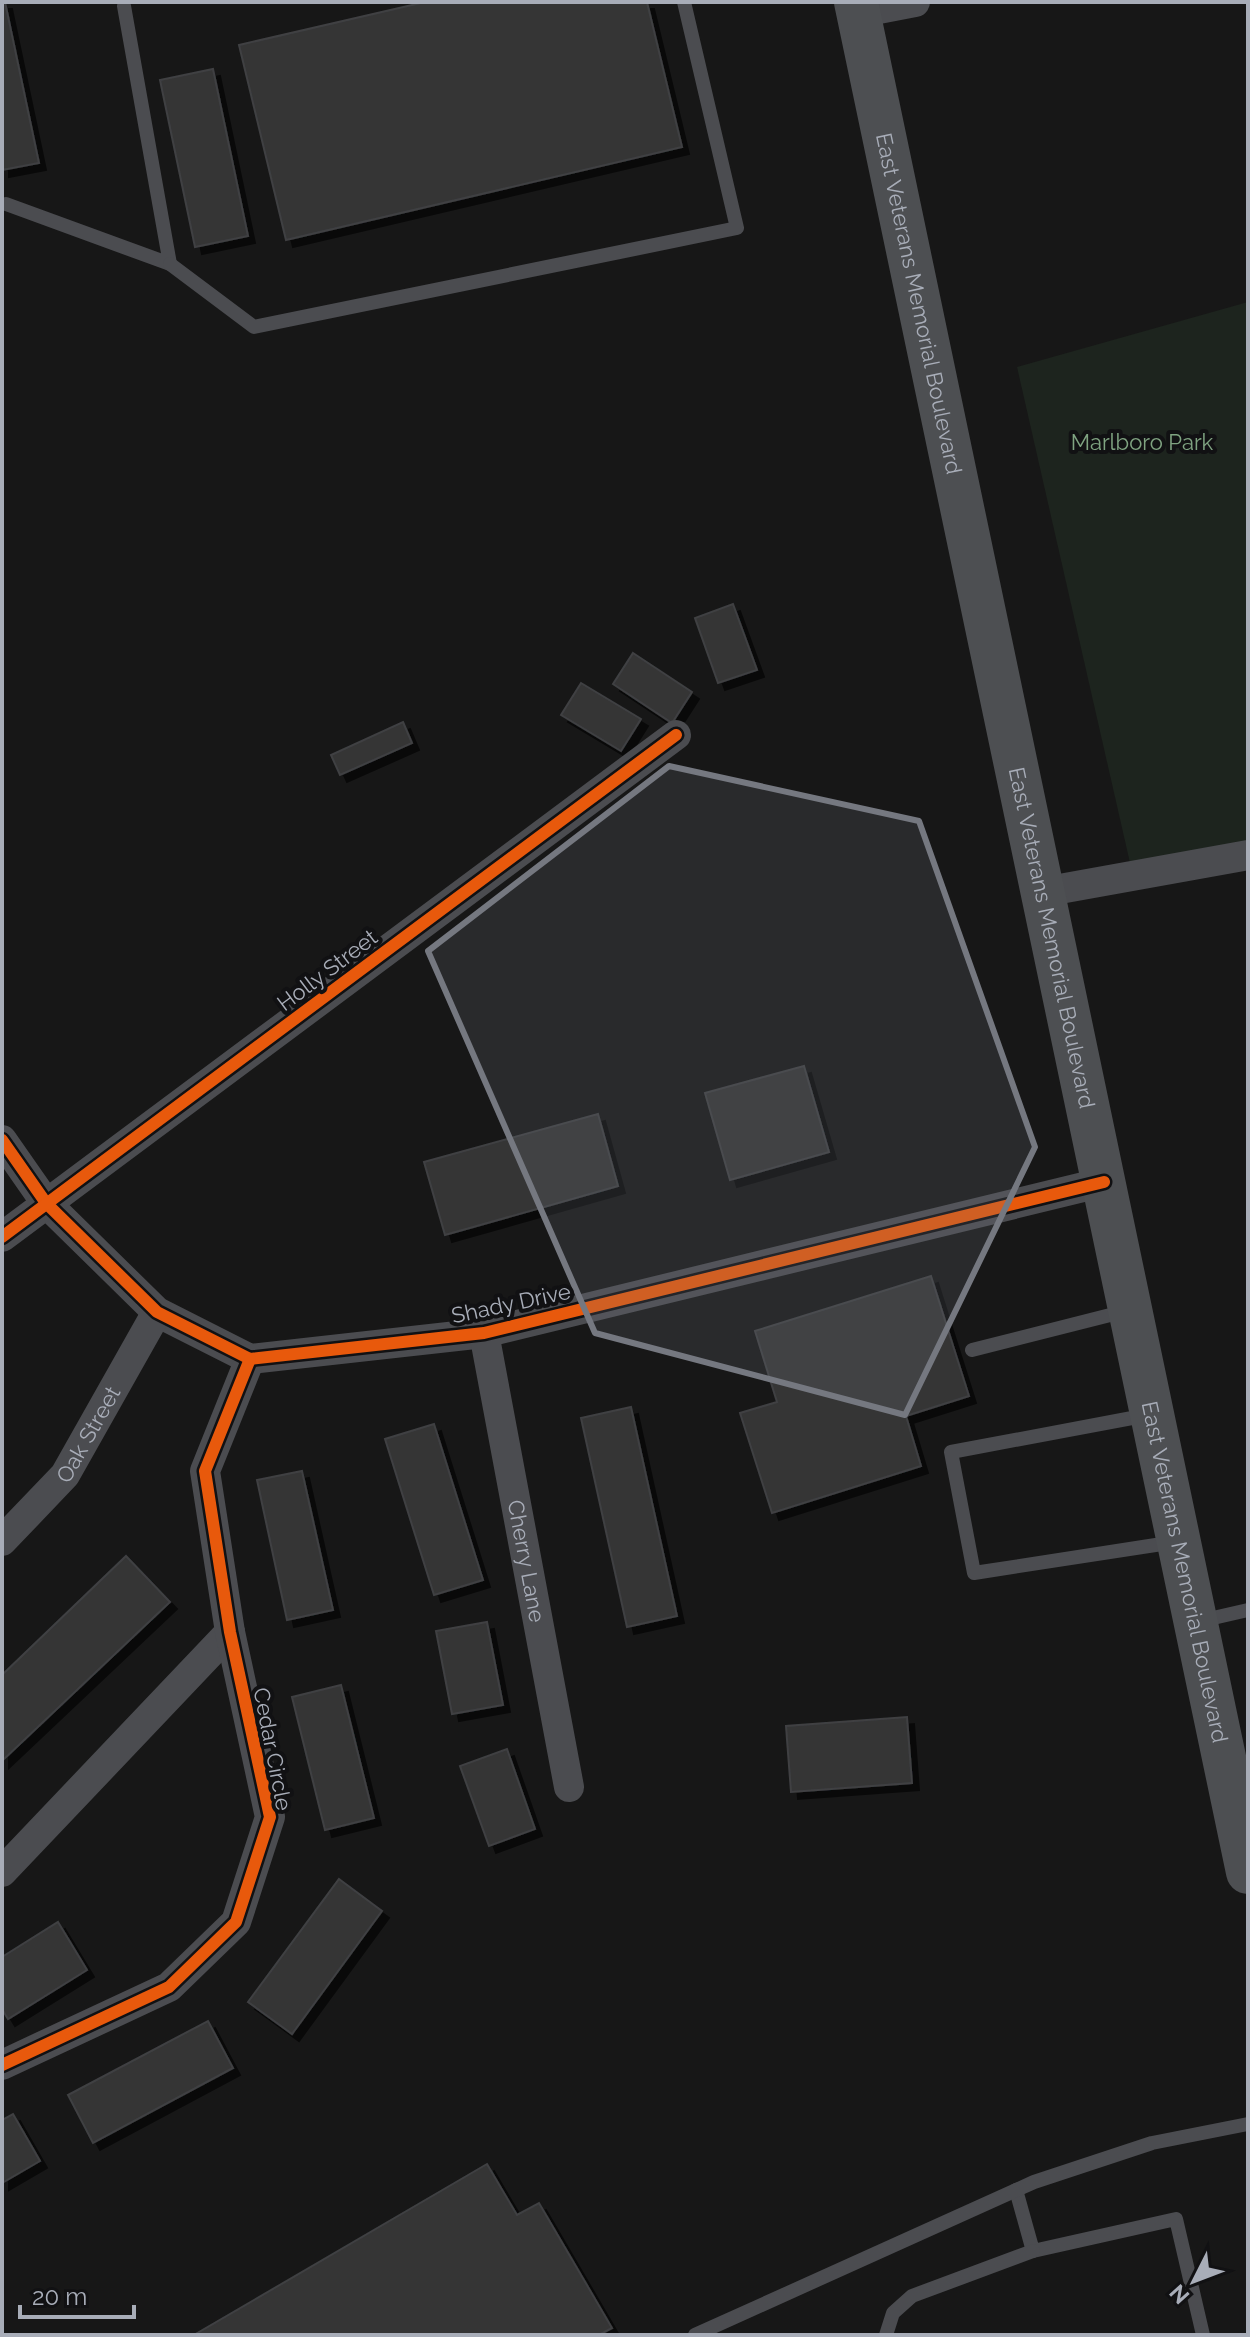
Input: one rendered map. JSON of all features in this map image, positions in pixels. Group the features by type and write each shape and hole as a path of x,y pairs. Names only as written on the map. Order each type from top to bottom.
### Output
{"main road":[{"name":"East Veterans Memorial Boulevard","path":"857,8 1248,1872"}],"street":[{"path":"857,8 915,2"},
{"name":"Holly Street","path":"2,1237 676,735"},
{"path":"1043,892 1248,855"},
{"path":"2,1140 46,1203 157,1312 250,1359"},
{"name":"Shady Drive","path":"250,1359 484,1333 1104,1182"},
{"name":"Oak Street","path":"2,1541 65,1475 157,1312"},
{"name":"Cherry Lane","path":"484,1333 569,1787"},
{"name":"Cedar Circle","path":"2,2065 169,1987 236,1922 270,1817 230,1632 205,1471 250,1359"},
{"path":"2,1872 230,1632"}],"lane":[{"path":"141,2 123,4 170,264"},
{"path":"6,204 170,264 254,327 737,228 684,2"},
{"path":"972,1350 1131,1310"},
{"path":"1152,1414 951,1452 974,1573 1179,1542"},
{"path":"1196,1622 1248,1610"},
{"path":"695,2335 1016,2190 1152,2143 1248,2124"},
{"path":"1016,2190 1033,2251"},
{"path":"886,2335 893,2313 912,2296 1033,2251 1176,2219 1203,2335"}],"highlighted area":[{"path":"669,766 919,821 1035,1147 905,1415 595,1333 428,951"}],"green space":[{"name":"Marlboro Park","path":"1248,302 1248,850 1133,876 1017,367"}],"building":[{"path":"2,2 5,2 39,163 2,170"},
{"path":"425,2 647,2 682,147 286,240 239,45"},
{"path":"213,69 248,236 195,247 160,80"},
{"path":"733,604 757,670 718,683 695,618"},
{"path":"633,653 692,692 672,723 613,684"},
{"path":"581,683 641,719 621,751 561,715"},
{"path":"403,722 412,743 340,775 331,755"},
{"path":"804,1066 829,1152 730,1180 705,1093"},
{"path":"598,1114 618,1186 445,1235 424,1162"},
{"path":"931,1276 969,1396 906,1416 921,1466 772,1513 740,1413 777,1402 755,1331"},
{"path":"631,1407 677,1616 627,1627 581,1418"},
{"path":"434,1424 483,1580 434,1595 385,1439"},
{"path":"302,1471 333,1610 287,1620 257,1480"},
{"path":"126,1556 170,1602 2,1761 2,1675"},
{"path":"487,1622 503,1705 452,1714 436,1631"},
{"path":"341,1685 374,1818 325,1830 292,1697"},
{"path":"907,1717 912,1783 791,1792 786,1726"},
{"path":"507,1749 535,1829 489,1846 460,1766"},
{"path":"339,1879 382,1911 292,2034 248,2002"},
{"path":"58,1922 87,1970 8,2019 2,2009 2,1957"},
{"path":"208,2021 233,2068 93,2143 68,2095"},
{"path":"13,2114 40,2161 2,2183 2,2120"},
{"path":"487,2164 517,2215 539,2203 612,2328 599,2335 194,2335"}],"cycle path":[{"path":"2,1237 676,735"},
{"path":"2,1140 46,1203 157,1312 250,1359 484,1333 1104,1182"},
{"path":"2,2065 169,1987 236,1922 270,1817 230,1632 205,1471 250,1359"}]}
